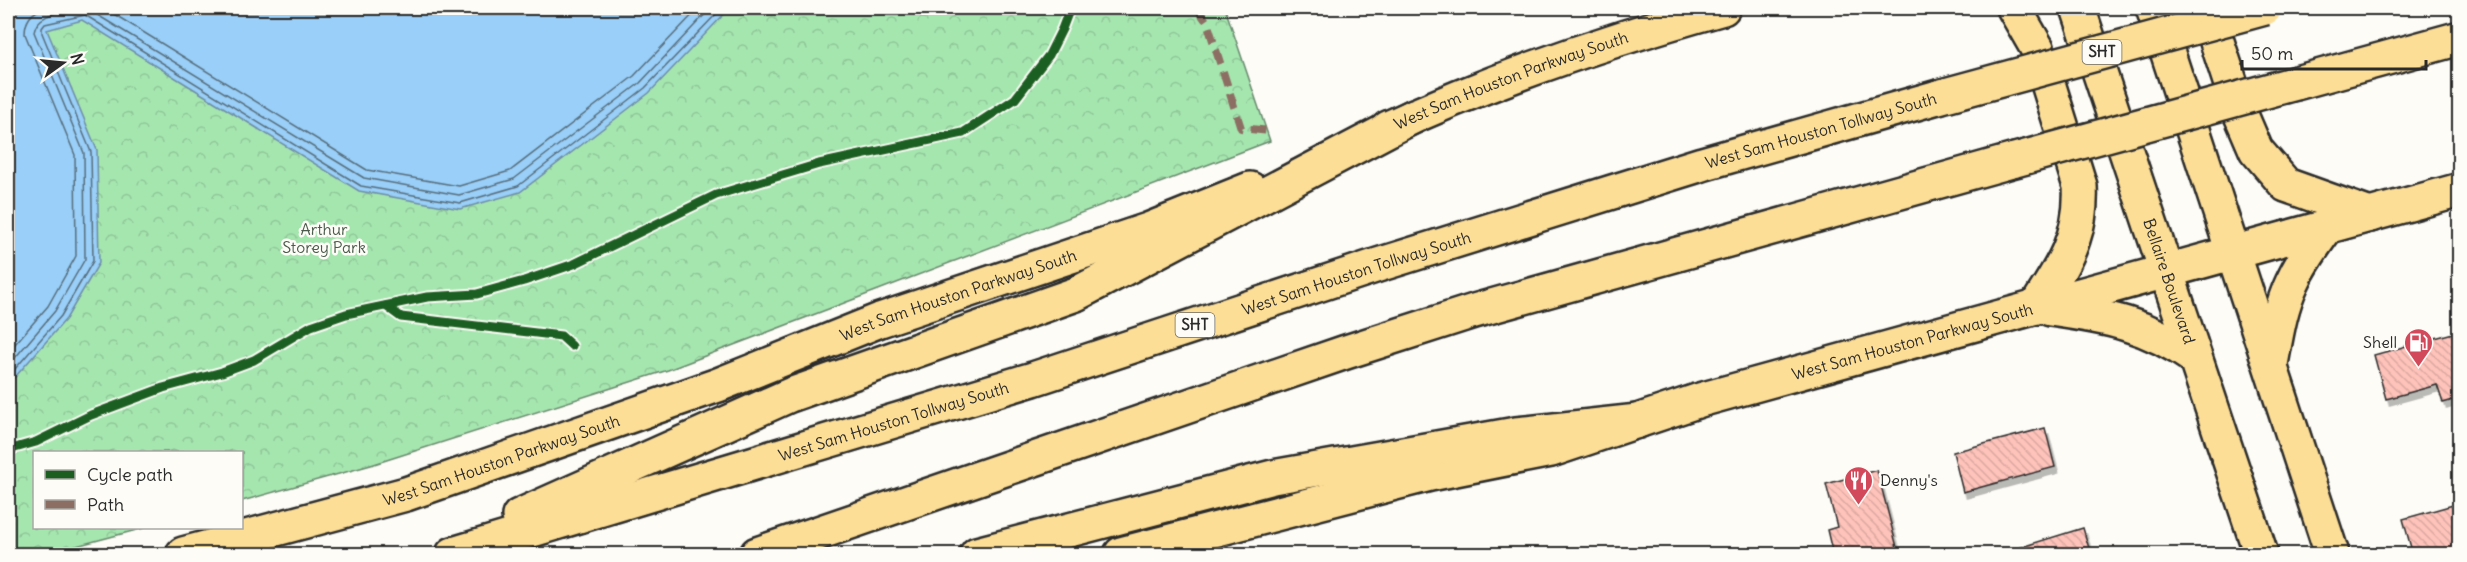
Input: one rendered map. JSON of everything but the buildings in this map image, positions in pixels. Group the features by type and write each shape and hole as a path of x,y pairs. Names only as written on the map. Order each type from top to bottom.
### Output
{"main road":[{"name":"West Sam Houston Parkway South","path":"183,555 406,494 718,385 880,320 1148,230 1291,173 1474,90 1612,40 1723,8"},
{"path":"2014,8 2037,48 2080,186 2081,209 2075,237 2060,270 2036,308 2104,316 2125,322 2174,343 2195,358"},
{"name":"Bellaire Boulevard","path":"2078,8 2261,555"},
{"path":"2153,8 2332,555"},
{"path":"2206,8 2241,115 2256,150 2286,185 2370,215"},
{"name":"West Sam Houston Tollway South","path":"453,555 1033,379 1378,265 1691,167 2265,8"},
{"path":"758,555 1346,352 1474,311 2460,38"},
{"path":"433,555 790,395 1076,294 1414,116"},
{"name":"West Sam Houston Parkway South","path":"1121,555 1430,474 1551,450 1700,400 2460,190"},
{"path":"2270,366 2281,314 2291,284 2327,228"},
{"path":"977,555 1272,477 1516,434 1638,421"}],"green space":[{"name":"Arthur Storey Park","path":"8,8 1225,8 1270,141 668,370 371,465 243,501 243,451 33,451 33,529 140,529 46,554 8,554"}],"water":[{"path":"8,8 730,8 649,93 520,192 460,209 359,191 82,20 47,30 97,150 99,263 66,319 8,385"}],"marked path":[{"path":"1197,8 1207,22 1241,128 1271,131"}],"cycle path":[{"path":"8,450 36,442 91,415 163,388 222,372 254,360 311,326 346,314 427,297 477,294 524,281 574,264 716,195 819,164 963,133 1015,99 1049,55 1070,8"},
{"path":"386,306 401,317 561,336 572,346"}],"place":[{"name":"Shell","path":"2418,368"},
{"name":"Denny's","path":"1859,506"}]}
